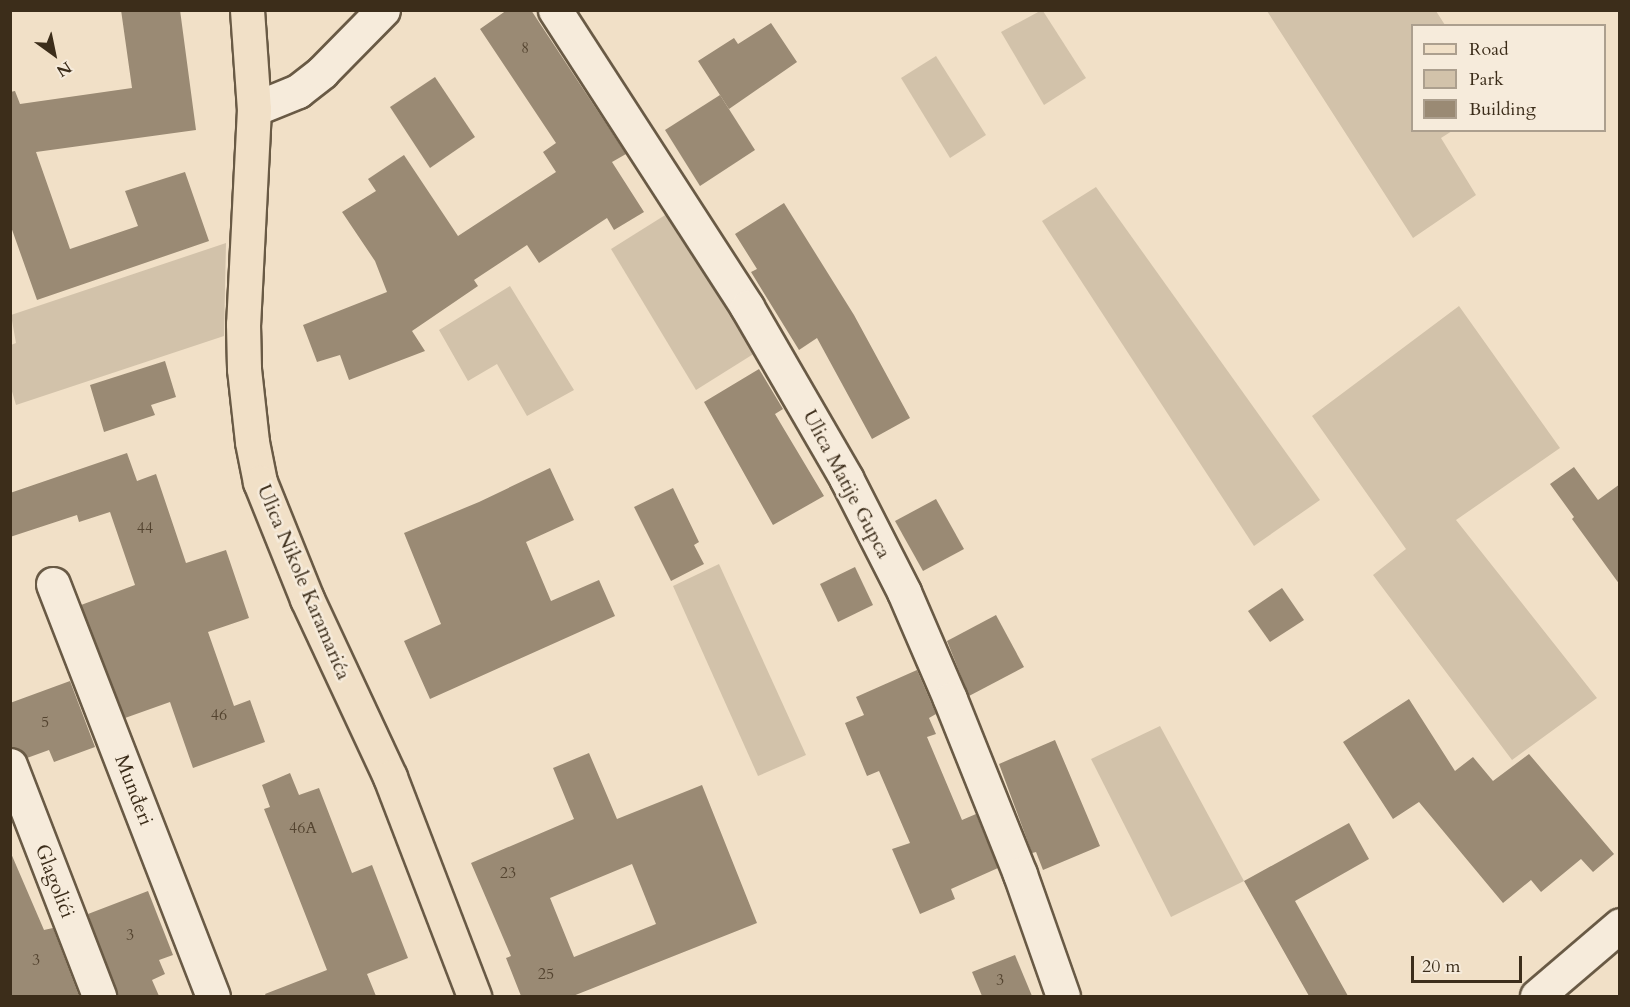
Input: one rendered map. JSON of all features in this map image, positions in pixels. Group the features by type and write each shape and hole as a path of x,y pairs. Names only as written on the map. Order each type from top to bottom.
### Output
{"main road":[{"name":"Ulica Nikole Karamarića","path":"247,10 254,109 243,324 246,390 260,482 307,599 390,777 474,996"}],"street":[{"path":"254,109 288,96 314,78 383,10"},
{"name":"Ulica Matije Gupca","path":"555,10 747,307 846,478 904,592 950,699 1020,874 1063,996"},
{"name":"Munđeri","path":"54,584 213,996"},
{"name":"Glagolići","path":"10,765 99,996"},
{"path":"1537,996 1620,925"}],"green space":[{"path":"1043,11 1086,78 1044,105 1001,32"},
{"path":"1267,11 1436,11 1444,24 1411,24 1411,132 1450,132 1441,138 1476,195 1413,238"},
{"path":"936,56 986,135 950,158 901,78"},
{"path":"1096,187 1320,500 1254,546 1042,221"},
{"path":"678,207 763,348 696,390 611,249"},
{"path":"226,243 224,336 16,405 11,388 11,345 16,343 11,315"},
{"path":"510,286 574,390 527,416 497,364 468,381 439,330"},
{"path":"1459,306 1560,448 1456,520 1597,698 1512,760 1373,575 1406,549 1312,416"},
{"path":"719,564 806,755 758,776 673,586"},
{"path":"1160,726 1244,881 1171,917 1091,759"}],"building":[{"path":"121,10 180,10 196,130 36,152 70,249 138,226 125,191 185,172 209,241 37,300 10,224 10,92 15,91 20,104 132,88"},
{"path":"507,10 531,10 626,154 612,162 644,212 614,230 607,218 539,263 527,245 474,280 478,286 412,331 425,351 349,380 340,355 317,362 303,325 387,292 375,261 342,212 376,191 368,179 404,155 458,236 556,172 543,152 556,143 480,29"},
{"path":"771,23 797,62 729,109 698,61 734,38 738,44"},
{"path":"435,77 475,137 430,168 390,107"},
{"path":"720,95 755,150 700,186 665,130"},
{"path":"784,203 854,315 910,418 872,439 817,338 799,350 751,272 757,269 735,234"},
{"path":"165,361 176,397 151,405 155,415 104,432 90,385"},
{"path":"759,369 783,409 775,414 824,496 773,525 704,402"},
{"path":"127,453 137,481 156,474 186,563 226,550 249,618 208,632 234,706 250,700 265,742 193,768 170,702 125,718 81,605 135,585 110,512 79,522 77,515 10,537 10,493"},
{"path":"1574,467 1598,500 1620,484 1620,585 1572,519 1574,517 1550,484"},
{"path":"550,468 574,520 526,542 551,601 599,580 615,616 430,699 404,641 441,624 404,533 479,502"},
{"path":"673,488 699,542 694,545 704,564 671,581 634,507"},
{"path":"936,499 964,549 923,571 895,521"},
{"path":"855,567 873,605 838,622 820,584"},
{"path":"1282,588 1304,620 1270,642 1248,611"},
{"path":"996,615 1024,667 969,696 947,641"},
{"path":"917,670 936,714 929,718 936,734 927,737 962,820 976,814 998,868 951,889 955,899 920,914 892,849 910,843 879,771 867,776 845,723 864,715 856,697"},
{"path":"70,681 95,747 54,762 49,750 27,758 21,750 10,747 10,703"},
{"path":"1409,699 1455,771 1473,757 1493,781 1529,754 1614,854 1593,872 1581,859 1541,892 1531,880 1503,903 1419,802 1393,819 1343,742"},
{"path":"1055,740 1100,846 1043,870 1036,852 1032,853 999,764"},
{"path":"589,753 617,819 702,785 757,923 573,996 521,996 506,958 511,956 471,863 574,819 553,768","holes":["632,864 656,924 574,957 550,898"]},
{"path":"290,773 299,795 319,788 352,873 372,865 408,958 367,974 376,996 266,996 265,994 327,970 264,809 270,807 262,785"},
{"path":"1349,823 1369,859 1295,901 1348,996 1309,996 1244,881"},
{"path":"10,851 44,930 53,928 79,996 10,996"},
{"path":"148,891 173,955 159,960 165,974 152,980 159,996 117,996 88,914"},
{"path":"1015,955 1032,996 982,996 972,972"}]}
